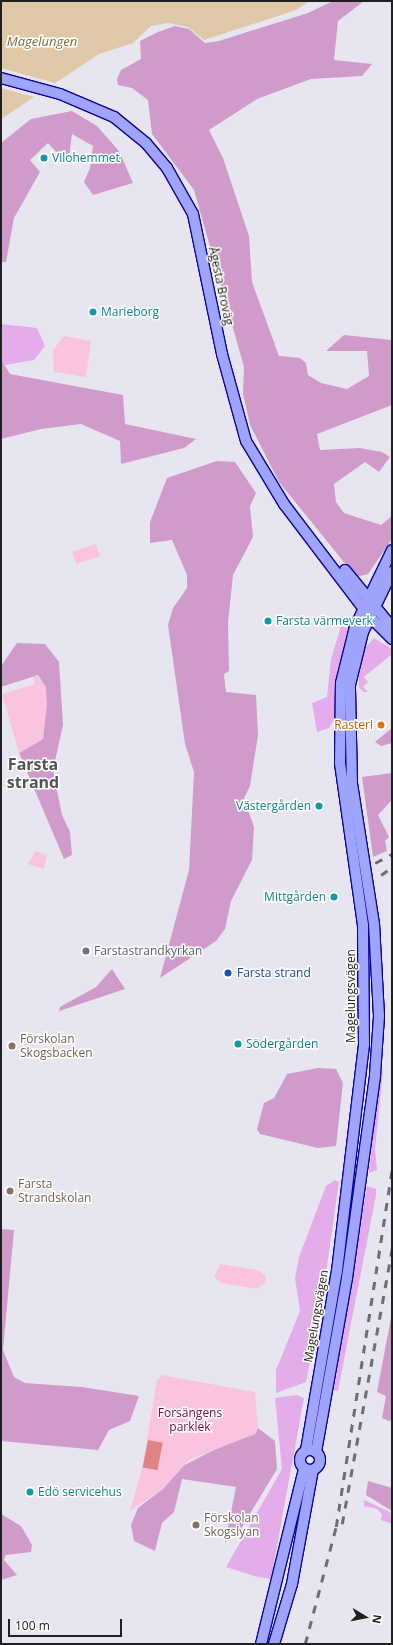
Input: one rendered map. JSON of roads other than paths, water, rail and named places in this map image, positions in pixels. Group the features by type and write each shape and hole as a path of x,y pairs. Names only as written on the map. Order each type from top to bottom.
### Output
{"main road":[{"name":"Ågesta Broväg","path":"1,78 60,94 114,117 146,143 184,196 193,214 222,354 246,441 272,488 363,605 369,616 392,639"},
{"name":"Ågesta Broväg","path":"304,528 367,595 392,627"},
{"name":"Magelungsvägen","path":"311,1451 336,1278 362,1063 363,925 342,785 338,735 343,670 367,595 392,550"},
{"name":"Magelungsvägen","path":"309,1470 299,1459 311,1451 341,1320 376,1063 378,975 374,924 349,743 354,659 369,616 392,572"},
{"path":"362,1063 376,1063"},
{"name":"Magelungsvägen","path":"261,1644 309,1470 320,1461 311,1451"},
{"name":"Magelungsvägen","path":"274,1644 292,1584 309,1470"}],"water":[{"name":"Magelungen","path":"1,1 310,1 296,10 204,40 188,27 168,23 151,26 133,43 99,54 1,119"}],"railway":[{"path":"375,863 392,854"},
{"path":"381,875 392,867"},
{"path":"305,1644 336,1527 392,1168"},
{"path":"342,1524 392,1248"}],"place":[{"name":"Vilohemmet","path":"44,158"},
{"name":"Marieborg","path":"93,312"},
{"name":"Farsta värmeverk","path":"268,621"},
{"name":"Rasteri","path":"381,725"},
{"name":"Västergården","path":"319,806"},
{"name":"Mittgården","path":"334,897"},
{"name":"Farstastrandkyrkan","path":"86,951"},
{"name":"Farsta strand","path":"228,973"},
{"name":"Södergården","path":"238,1044"},
{"name":"Förskolan Skogsbacken","path":"12,1046"},
{"name":"Farsta Strandskolan","path":"10,1191"},
{"name":"Edö servicehus","path":"30,1492"},
{"name":"Förskolan Skogslyan","path":"196,1525"}],"district":[{"name":"Farsta strand","path":"33,773"}],"park label":[{"name":"Forsängens parklek","path":"190,1420"}]}
